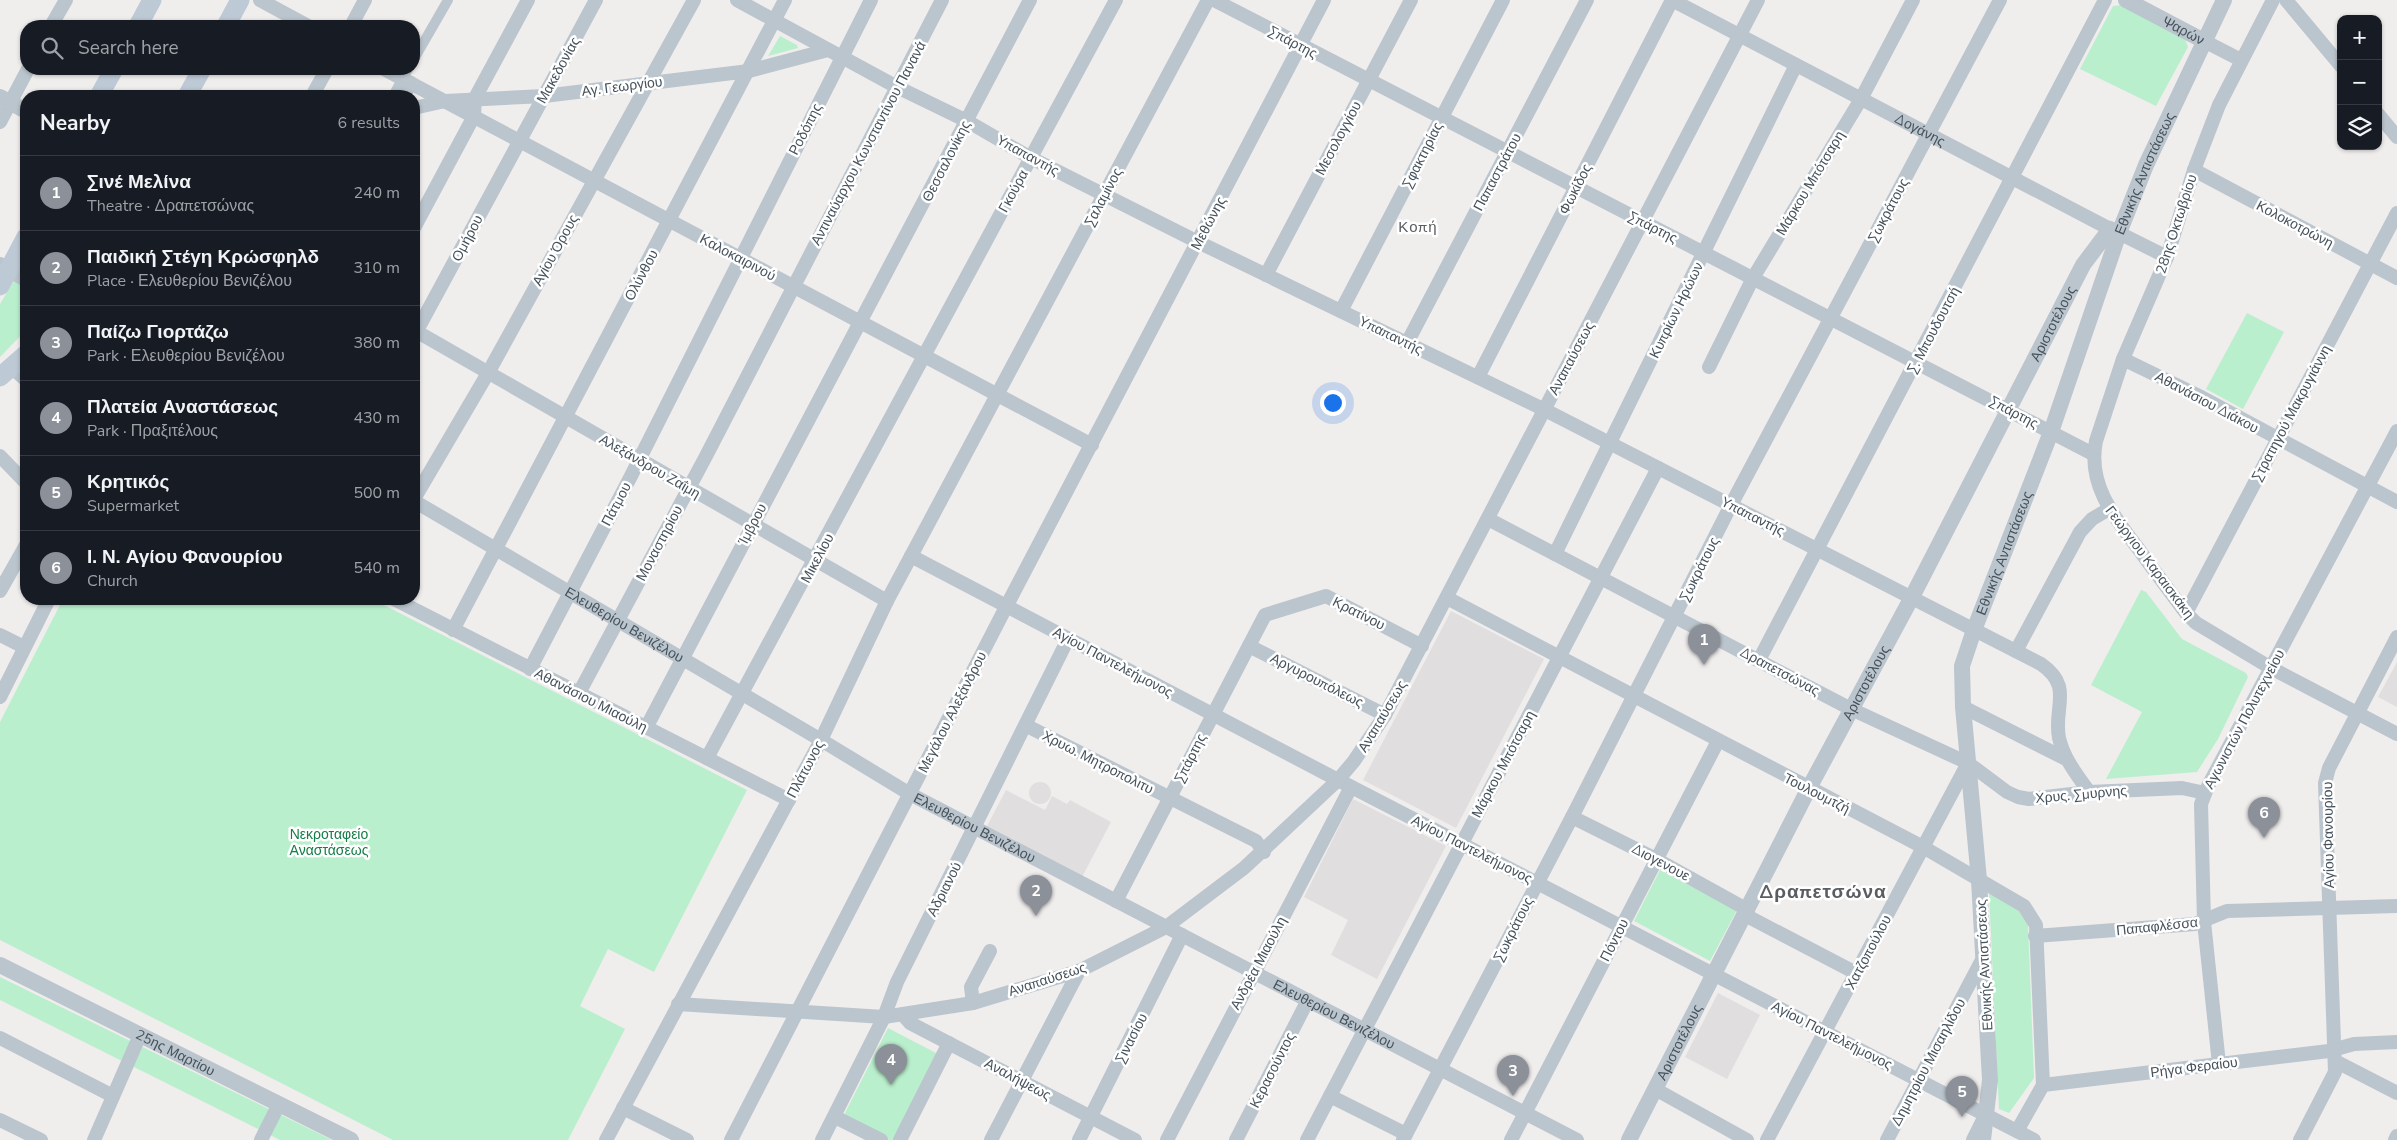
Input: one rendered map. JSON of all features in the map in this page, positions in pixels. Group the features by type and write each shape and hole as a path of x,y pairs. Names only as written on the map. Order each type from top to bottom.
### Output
{"main road":[{"path":"141,20 152,0"},
{"path":"229,20 240,0"},
{"path":"102,90 111,75"},
{"path":"190,90 199,75"},
{"path":"3,273 20,246"},
{"path":"6,372 20,359"}],"street":[{"path":"54,20 66,0"},
{"path":"260,0 278,4 300,20"},
{"path":"354,20 365,0"},
{"path":"420,217 474,116 475,98 528,0"},
{"name":"Μακεδονίας","path":"520,140 596,0"},
{"name":"Αγίου Όρους","path":"420,490 488,372 694,0"},
{"name":"Υπαπαντής","path":"737,0 828,50 967,120 1031,158 1198,242 1545,410 2046,668 2060,685 2059,737 2066,759"},
{"name":"Ολύνθου","path":"453,630 785,0"},
{"name":"Ροδόπης","path":"740,258 872,0"},
{"name":"Αντιναύαρχου Κωνσταντίνου Πανανά","path":"793,286 942,0"},
{"name":"Θεσσαλονίκης","path":"861,322 1030,0"},
{"name":"Γκούρα","path":"924,355 1116,0"},
{"name":"Σαλαμίνος","path":"998,395 1208,0"},
{"name":"Σπάρτης","path":"1214,0 1368,81 2008,408 2093,454"},
{"name":"Μεθώνης","path":"1092,445 1324,0"},
{"name":"Μεσολογγίου","path":"1266,275 1411,0"},
{"name":"Σφακτηρίας","path":"1342,311 1503,0"},
{"name":"Παπαστράτου","path":"1407,343 1586,0"},
{"name":"Δογάνης","path":"1672,0 2167,257"},
{"name":"Φωκίδος","path":"1478,377 1672,0"},
{"name":"Αναπαύσεως","path":"678,1004 796,1013 884,1017 973,1002 1079,971 1166,927 1264,852 1338,780 1354,761 1385,715 1758,0"},
{"name":"Μάρκου Μπότσαρη","path":"1708,367 1753,278 1861,99 1913,0"},
{"name":"Σωκράτους","path":"1404,1137 1572,817 1731,505 2000,0"},
{"name":"Σ. Μπουδουτσή","path":"1759,660 2105,0"},
{"name":"Ψαρών","path":"2126,0 2241,60"},
{"name":"Εθνικής Αντιστάσεως","path":"1983,1140 1990,1080 1979,880 1963,706 1962,666 1974,630 2051,432 2115,231 2224,0"},
{"name":"28ης Οκτωβρίου","path":"2093,454 2102,417 2123,359 2167,257 2194,170 2219,105 2273,0"},
{"path":"2286,0 2337,61"},
{"path":"420,49 447,3"},
{"name":"Αγ. Γεωργίου","path":"420,107 445,101 544,96 749,71 828,50"},
{"name":"Κυπρίων Ηρώων","path":"1555,554 1611,444 1796,65"},
{"path":"0,122 5,100 24,75"},
{"path":"315,90 324,75"},
{"path":"397,90 407,77"},
{"path":"404,90 407,77"},
{"name":"Καλοκαιρινού","path":"407,77 445,101 1092,445"},
{"path":"5,100 20,108"},
{"path":"2382,119 2397,137"},
{"name":"Ομήρου","path":"420,324 520,140"},
{"name":"Κολοκοτρώνη","path":"2194,170 2397,278"},
{"name":"Στρατηγού Μακρυγιάννη","path":"2186,613 2397,213"},
{"name":"Αριστοτέλους","path":"1629,1140 1809,788 1912,598 2083,265 2115,231"},
{"name":"Πάτμου","path":"530,669 740,258"},
{"path":"3,273 20,277"},
{"name":"Μοναστηρίου","path":"579,694 793,286"},
{"name":"Ίμβρου","path":"646,728 752,524 861,322"},
{"name":"Αλεξάνδρου Ζαΐμη","path":"420,336 488,372 887,601"},
{"name":"Μικελίου","path":"707,758 816,560 924,355"},
{"name":"Αθανάσιου Διάκου","path":"2123,359 2199,396 2278,440 2397,502"},
{"path":"6,372 20,378"},
{"name":"Πλάτωνος","path":"606,1140 821,740 887,601 998,395"},
{"name":"Αγωνιστών Πολυτεχνείου","path":"2219,1064 2204,922 2200,816 2205,793 2397,431"},
{"name":"Μεγάλου Αλεξάνδρου","path":"731,1140 1006,607 1092,445"},
{"name":"Γεώργιου Καραισκάκη","path":"2093,454 2098,484 2109,509 2186,613 2203,629 2271,668 2397,734"},
{"path":"0,456 20,477"},
{"name":"Μάρκου Μπότσαρη","path":"1307,1140 1658,468"},
{"name":"Ελευθερίου Βενιζέλου","path":"420,504 910,794 1577,1140"},
{"path":"2016,651 2080,532 2092,519 2109,509"},
{"name":"Δραπετσώνας","path":"1488,519 1851,709 1968,763"},
{"path":"1,586 20,555"},
{"name":"Αγίου Παντελεήμονος","path":"911,556 1338,780 2034,1140"},
{"name":"Κρατίνου","path":"1266,615 1326,596 1422,646"},
{"name":"Τουλουμτζή","path":"1446,598 1560,656 1923,848 2024,906 2036,925 2043,1085"},
{"path":"0,697 46,605"},
{"name":"Αθανάσιου Μιαούλη","path":"405,605 788,800"},
{"name":"Σπάρτης","path":"1116,901 1212,714 1266,615"},
{"path":"0,635 24,647"},
{"name":"Αγίου Φανουρίου","path":"2300,1140 2333,1076 2335,1055 2325,783 2329,768 2397,637"},
{"name":"Αδριανού","path":"822,1140 836,1117 884,1017 897,982 1027,726 1068,639"},
{"name":"Αργυρουπόλεως","path":"1249,646 1385,715"},
{"path":"1963,706 2066,759 2089,792"},
{"name":"Χρυω. Μητροπολιτυ","path":"1027,726 1256,841 1264,852"},
{"name":"Πόντου","path":"1511,1140 1718,741"},
{"name":"Χρυς. Σμυρνης","path":"1968,763 2007,792 2029,799 2089,792 2182,788 2205,793"},
{"name":"Χατζοπούλου","path":"1767,1140 1968,763"},
{"name":"Ανδρέα Μιαούλη","path":"1166,1140 1352,787"},
{"name":"Διογενουε","path":"1572,817 1656,859 1856,973"},
{"name":"Παπαφλέσσα","path":"2035,936 2195,924 2204,922 2225,911 2397,906"},
{"name":"Σινασίου","path":"1079,1140 1182,935"},
{"path":"973,1002 971,987 990,951"},
{"name":"Δημητρίου Μισαηλίδου","path":"1887,1140 1983,958"},
{"name":"25ης Μαρτίου","path":"0,965 348,1139"},
{"path":"992,1140 1079,971"},
{"name":"Κερασούντος","path":"1236,1140 1308,1000"},
{"name":"Αναλήψεως","path":"903,1015 910,1023 1135,1140"},
{"path":"94,1140 140,1034"},
{"path":"0,1038 113,1096"},
{"name":"Ρήγα Φεραίου","path":"2043,1085 2219,1064 2335,1055 2354,1044 2397,1042"},
{"path":"900,1140 949,1043"},
{"path":"2335,1055 2397,1092"},
{"path":"2017,1131 2043,1085"},
{"path":"1655,1088 1747,1140"},
{"path":"1330,1096 1404,1137"},
{"path":"261,1140 279,1104"},
{"path":"623,1108 687,1140"},
{"path":"1973,1140 1986,1116"},
{"path":"836,1117 881,1140"},
{"path":"0,1120 41,1140"},
{"path":"2395,1140 2397,1136"}],"shaded area":[{"path":"1451,611 1544,659 1456,828 1363,780"},
{"path":"2397,662 2397,707 2378,697"},
{"path":"1036,782 1044,782 1051,789 1051,797 1044,804 1036,804 1029,797 1029,789"},
{"path":"1006,790 1045,810 1052,796 1067,804 1070,800 1111,822 1082,877 986,828"},
{"path":"1353,799 1446,846 1377,979 1331,955 1348,920 1304,897"},
{"path":"1718,993 1760,1015 1727,1079 1685,1057"}],"green space":[{"path":"2121,5 2185,39 2188,47 2156,106 2080,69 2113,6"},
{"path":"780,36 797,45 798,48 768,56"},
{"path":"15,279 20,282 20,336 0,357 0,304"},
{"path":"2247,313 2284,332 2243,409 2206,389"},
{"path":"2141,590 2146,592 2182,639 2246,673 2248,677 2218,739 2197,772 2106,779 2142,712 2091,685"},
{"name":"Νεκροταφείο Αναστάσεως","path":"60,605 384,605 747,790 654,972 608,949 580,1006 625,1029 568,1140 393,1140 0,940 0,722"},
{"path":"1660,870 1737,910 1710,961 1634,921"},
{"path":"1989,892 2022,913 2028,924 2034,1078 2009,1113 1999,1109"},
{"path":"0,977 332,1140 280,1140 0,1000"},
{"path":"888,1028 938,1054 895,1140 889,1140 843,1117"}],"place":[{"name":"Σινέ Μελίνα","path":"1704,665"},
{"name":"Ι. Ν. Αγίου Φανουρίου","path":"2264,838"},
{"name":"Παιδική Στέγη Κρώσφηλδ","path":"1036,916"},
{"name":"Πλατεία Αναστάσεως","path":"891,1085"},
{"name":"Παίζω Γιορτάζω","path":"1513,1096"},
{"name":"Κρητικός","path":"1962,1117"}],"district":[{"name":"Κοπή","path":"1418,227"},
{"name":"Δραπετσώνα","path":"1823,891"}]}
